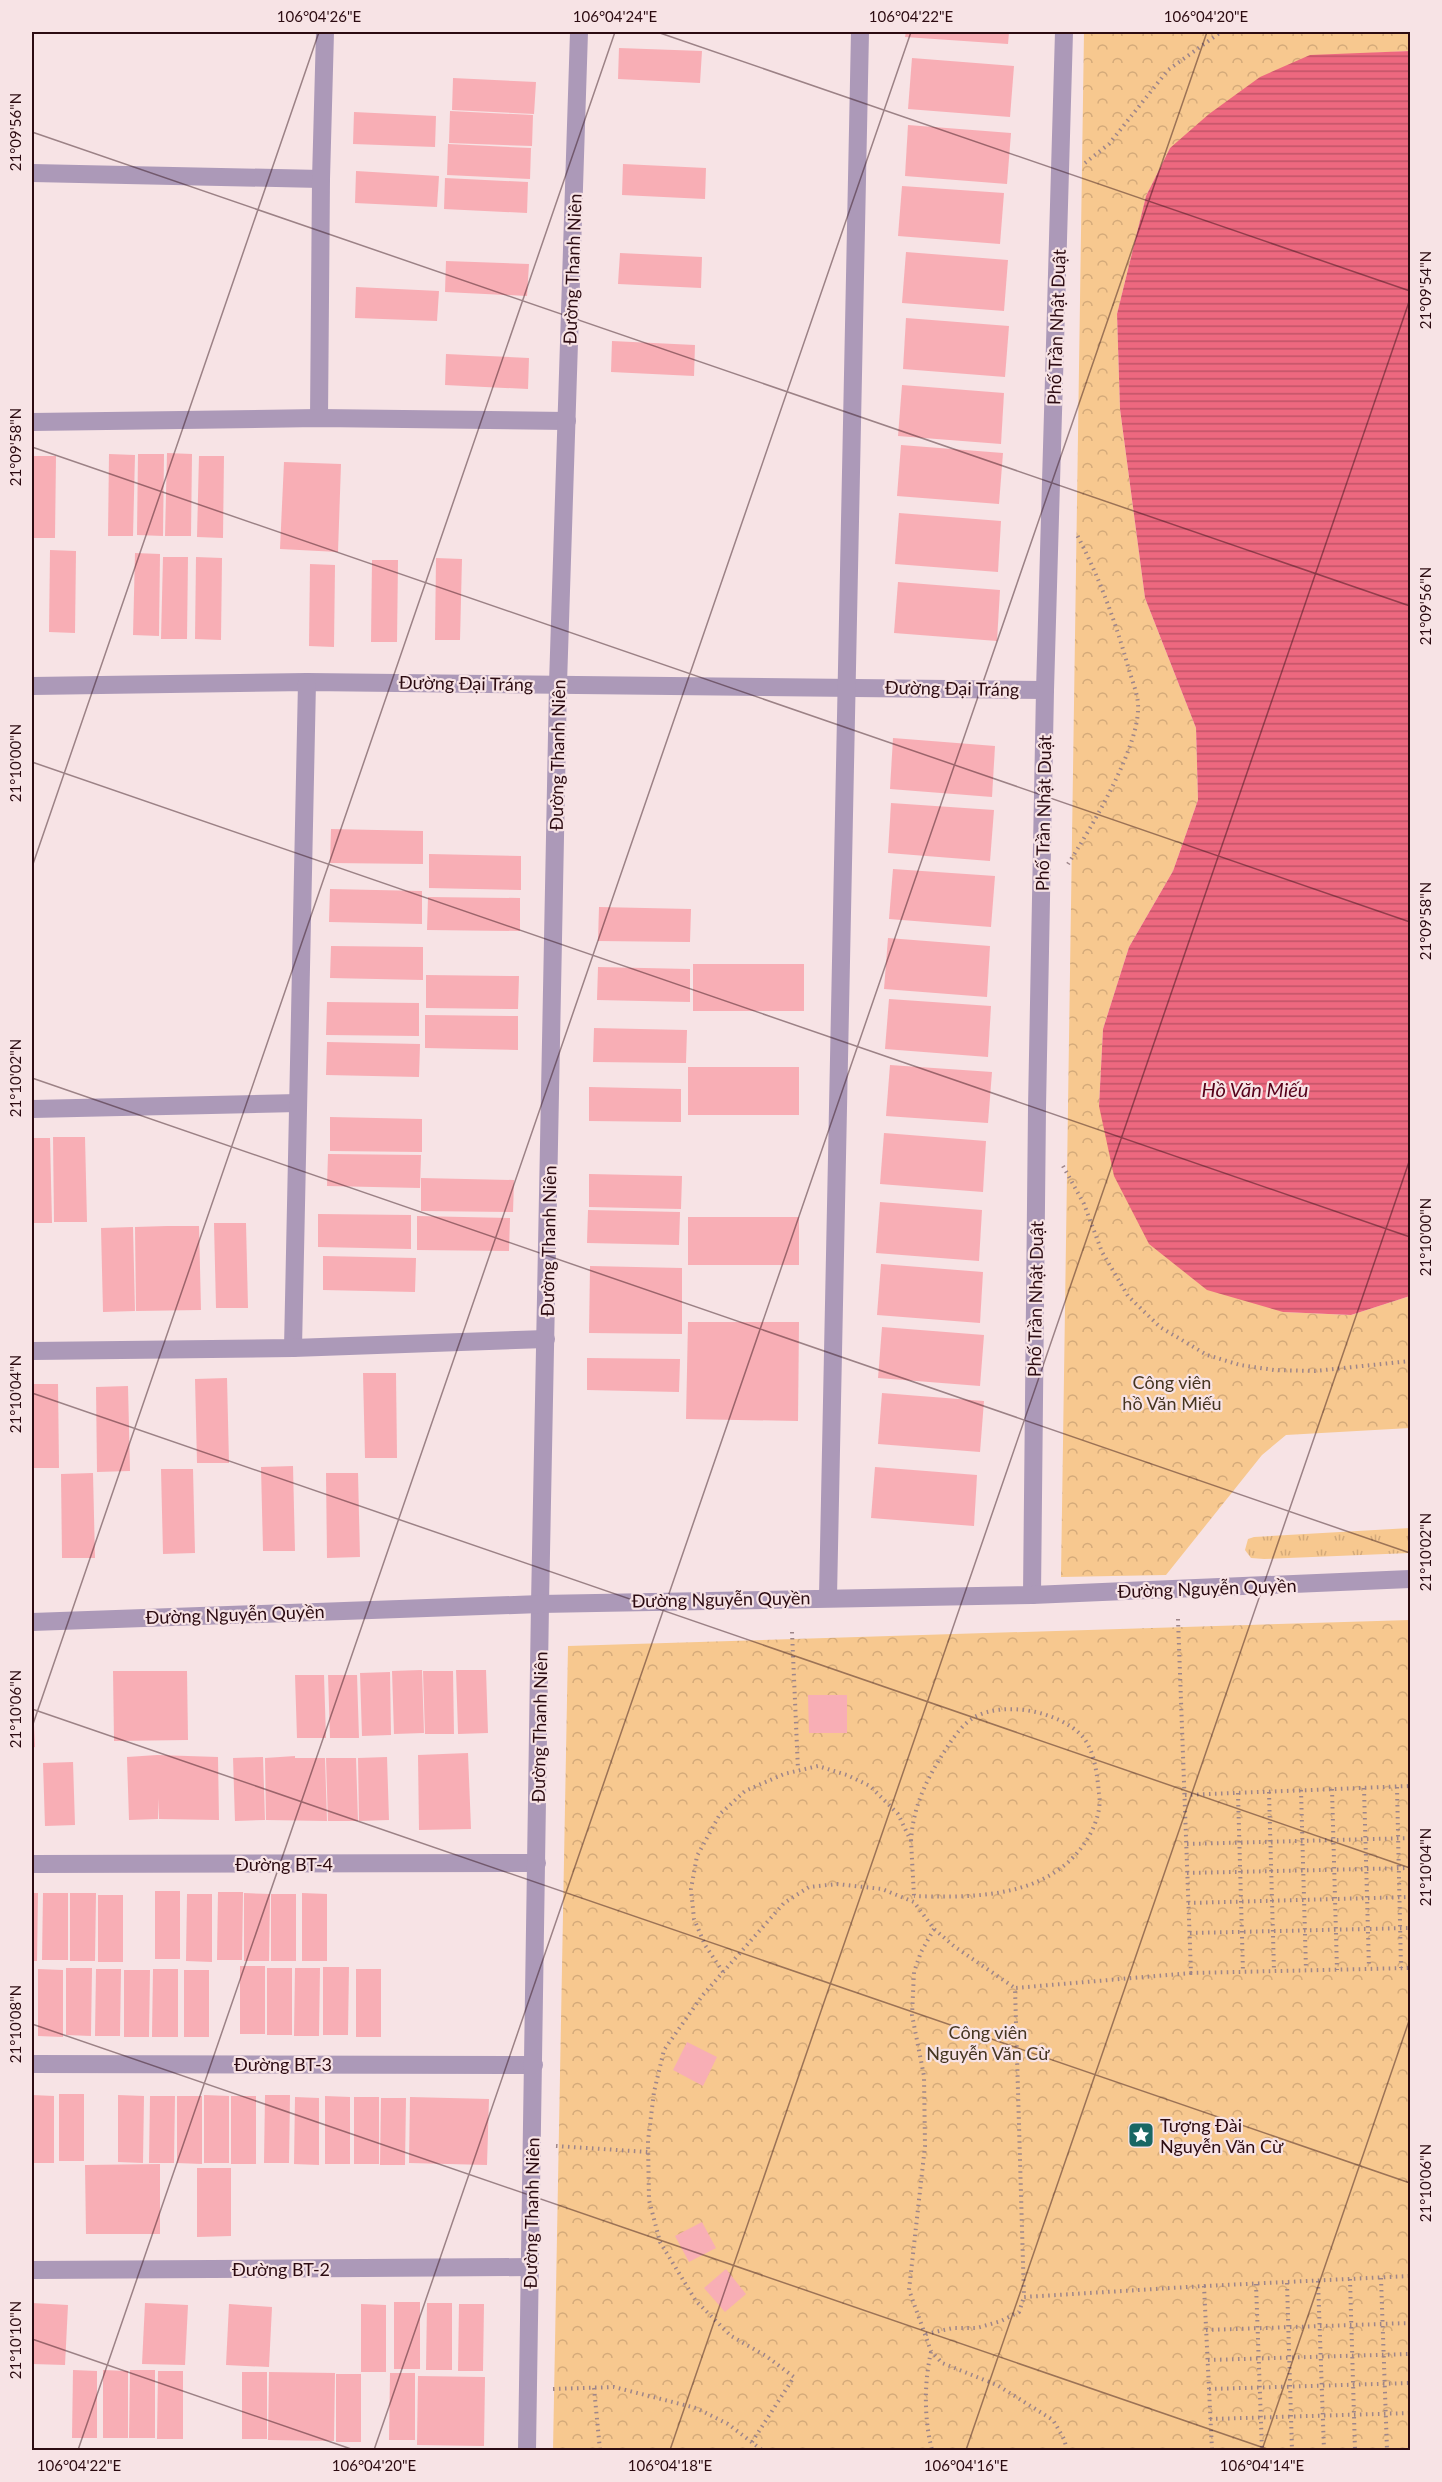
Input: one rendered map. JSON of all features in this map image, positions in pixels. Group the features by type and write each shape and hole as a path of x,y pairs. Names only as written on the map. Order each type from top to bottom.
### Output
{"street":[{"path":"320,418 321,179 325,32"},
{"name":"Đường Thanh Niên","path":"527,2451 540,1604 558,684 579,32"},
{"path":"828,1597 860,32"},
{"name":"Phố Trần Nhật Duật","path":"1032,1595 1037,1107 1045,690 1064,32"},
{"path":"32,173 321,179"},
{"path":"32,422 320,418 567,421"},
{"path":"292,1348 307,682"},
{"name":"Đường Đại Tráng","path":"32,686 307,682 1045,690"},
{"path":"32,1109 298,1104"},
{"path":"32,1351 292,1348 546,1339"},
{"name":"Đường Nguyễn Quyền","path":"32,1622 540,1604 1032,1595 1410,1579"},
{"name":"Đường BT-4","path":"32,1864 537,1863"},
{"name":"Đường BT-3","path":"32,2064 534,2065"},
{"name":"Đường BT-2","path":"32,2270 530,2267"}],"path":[{"path":"1083,165 1109,144 1168,70 1221,32"},
{"path":"1066,866 1113,784 1131,741 1138,710 1123,648 1089,557 1074,530"},
{"path":"1060,1160 1084,1204 1102,1252 1128,1296 1160,1327 1207,1355 1240,1365 1274,1370 1315,1371 1410,1361"},
{"path":"1178,1619 1191,1973"},
{"path":"792,1632 798,1770"},
{"path":"914,1896 978,1896 1010,1890 1045,1879 1076,1856 1091,1835 1101,1803 1091,1750 1082,1736 1062,1721 1044,1713 998,1711 974,1718 954,1736 935,1765 912,1819 914,1902"},
{"path":"723,1971 705,1945 693,1919 691,1889 697,1856 720,1814 745,1791 784,1774 818,1766 848,1775 870,1786 898,1814 911,1841"},
{"path":"1185,1795 1410,1786"},
{"path":"1397,1787 1401,1968"},
{"path":"1364,1788 1369,1968"},
{"path":"1332,1789 1337,1970"},
{"path":"1300,1791 1306,1970"},
{"path":"1269,1792 1274,1971"},
{"path":"1238,1793 1243,1972"},
{"path":"1187,1844 1410,1838"},
{"path":"1187,1873 1410,1868"},
{"path":"752,2442 794,2377 766,2356 731,2336 696,2301 679,2275 660,2242 649,2200 648,2152 654,2092 664,2050 702,1996 784,1903 809,1887 837,1884 882,1889 914,1902 934,1929 955,1947 1015,1988 1191,1973 1410,1968"},
{"path":"1188,1903 1410,1898"},
{"path":"1190,1933 1410,1928"},
{"path":"934,1929 921,1952 914,1972 912,2015 924,2076 925,2146 909,2290 931,2351 942,2362 997,2385 1053,2420 1064,2439 1067,2451"},
{"path":"926,2334 953,2328 978,2328 1001,2321 1019,2312 1024,2296 1015,1988"},
{"path":"532,2144 648,2152"},
{"path":"1024,2296 1410,2276"},
{"path":"1382,2278 1387,2451"},
{"path":"1350,2279 1355,2451"},
{"path":"1318,2281 1324,2451"},
{"path":"1287,2283 1292,2451"},
{"path":"1256,2284 1262,2451"},
{"path":"1204,2286 1212,2451"},
{"path":"1206,2330 1410,2323"},
{"path":"931,2351 927,2368 927,2432 932,2451"},
{"path":"1208,2360 1410,2354"},
{"path":"1209,2389 1410,2383"},
{"path":"550,2389 614,2387 696,2408 728,2424 762,2451"},
{"path":"594,2388 600,2451"},
{"path":"1210,2419 1410,2413"}],"green space":[{"name":"Công viên hồ Văn Miếu","path":"1084,32 1410,32 1410,51 1372,53 1170,148 1146,196 1117,314 1120,409 1145,598 1196,728 1198,800 1173,871 1129,947 1103,1029 1099,1106 1283,1312 1351,1315 1410,1296 1410,1428 1286,1435 1262,1455 1166,1575 1061,1577"},
{"path":"1410,1528 1410,1553 1264,1559 1251,1558 1245,1550 1248,1539 1254,1537"},
{"name":"Công viên Nguyễn Văn Cừ","path":"1410,1620 1410,2450 553,2450 568,1646"}],"water":[{"name":"Hồ Văn Miếu","path":"1410,51 1410,1296 1351,1315 1283,1312 1207,1290 1149,1244 1114,1176 1099,1106 1103,1029 1129,947 1173,871 1198,800 1196,728 1145,598 1120,409 1117,314 1146,196 1170,148 1209,114 1260,77 1310,55"}],"building":[{"path":"906,32 1009,32 1008,44 905,37"},
{"path":"619,48 702,51 700,83 618,79"},
{"path":"912,58 1014,66 1010,117 908,109"},
{"path":"453,78 536,82 534,114 452,110"},
{"path":"450,111 533,115 532,146 449,143"},
{"path":"354,112 436,116 435,147 353,144"},
{"path":"908,125 1011,133 1007,184 905,176"},
{"path":"448,144 531,148 530,179 447,175"},
{"path":"623,164 706,168 705,199 622,195"},
{"path":"356,171 439,176 437,207 355,203"},
{"path":"445,178 528,182 527,213 444,209"},
{"path":"902,186 1004,193 1000,244 898,236"},
{"path":"906,252 1008,260 1004,311 902,303"},
{"path":"620,253 702,257 701,288 618,284"},
{"path":"446,261 529,264 527,296 445,292"},
{"path":"356,287 439,291 437,321 355,318"},
{"path":"906,318 1009,326 1005,377 903,369"},
{"path":"612,341 695,345 694,376 611,372"},
{"path":"446,354 529,358 528,389 445,385"},
{"path":"902,385 1004,393 1001,444 898,436"},
{"path":"901,445 1003,453 999,504 897,496"},
{"path":"167,453 192,454 191,536 165,536"},
{"path":"109,454 135,455 133,536 108,536"},
{"path":"138,454 164,454 163,536 137,535"},
{"path":"32,456 56,456 55,538 32,538"},
{"path":"199,456 224,456 223,538 197,537"},
{"path":"284,462 341,464 338,552 280,549"},
{"path":"899,513 1001,521 998,572 895,564"},
{"path":"50,550 76,551 75,633 49,632"},
{"path":"135,553 160,554 159,636 133,635"},
{"path":"163,557 188,557 187,639 161,639"},
{"path":"196,557 222,558 221,640 195,639"},
{"path":"436,558 462,559 460,640 435,640"},
{"path":"372,560 398,560 397,642 371,642"},
{"path":"310,564 335,565 334,647 309,646"},
{"path":"898,582 1000,590 997,641 894,633"},
{"path":"893,738 995,746 992,797 890,789"},
{"path":"891,803 994,810 990,861 888,853"},
{"path":"331,829 423,831 423,864 330,863"},
{"path":"429,854 521,856 521,890 429,888"},
{"path":"893,869 995,876 991,927 889,919"},
{"path":"330,889 422,891 422,924 329,922"},
{"path":"428,897 520,898 520,931 427,930"},
{"path":"599,907 691,909 690,942 598,941"},
{"path":"888,938 990,946 987,997 884,989"},
{"path":"331,946 423,947 423,980 330,978"},
{"path":"693,964 804,964 804,1011 693,1011"},
{"path":"598,967 690,969 690,1002 597,1000"},
{"path":"426,975 519,976 518,1009 426,1008"},
{"path":"889,999 991,1006 988,1057 885,1049"},
{"path":"327,1002 419,1003 419,1036 326,1035"},
{"path":"425,1015 518,1016 518,1050 425,1048"},
{"path":"594,1028 687,1030 686,1063 593,1062"},
{"path":"327,1042 420,1044 419,1077 326,1075"},
{"path":"890,1065 992,1072 988,1123 886,1116"},
{"path":"688,1067 799,1067 799,1115 688,1115"},
{"path":"589,1087 681,1089 681,1122 589,1121"},
{"path":"330,1117 422,1119 422,1152 330,1151"},
{"path":"884,1133 986,1141 983,1192 880,1184"},
{"path":"53,1137 85,1137 87,1222 54,1222"},
{"path":"32,1138 50,1138 52,1223 32,1223"},
{"path":"328,1154 421,1155 420,1188 327,1186"},
{"path":"589,1174 682,1176 681,1209 589,1207"},
{"path":"421,1178 514,1180 513,1212 421,1211"},
{"path":"880,1202 982,1210 979,1261 876,1253"},
{"path":"588,1210 680,1212 679,1245 587,1243"},
{"path":"318,1214 411,1215 411,1249 318,1247"},
{"path":"417,1216 510,1218 509,1251 417,1250"},
{"path":"688,1217 799,1217 799,1265 688,1265"},
{"path":"214,1223 246,1223 248,1308 216,1308"},
{"path":"199,1226 201,1310 136,1311 135,1227"},
{"path":"133,1227 135,1311 103,1312 101,1228"},
{"path":"323,1256 416,1258 415,1292 323,1290"},
{"path":"881,1264 983,1272 980,1323 877,1315"},
{"path":"590,1266 682,1268 682,1334 589,1333"},
{"path":"688,1322 799,1322 798,1421 686,1419"},
{"path":"882,1327 984,1335 980,1386 878,1378"},
{"path":"587,1358 680,1359 679,1392 587,1390"},
{"path":"363,1373 396,1373 397,1458 365,1458"},
{"path":"227,1378 229,1463 197,1463 195,1379"},
{"path":"32,1384 58,1384 59,1468 32,1468"},
{"path":"128,1386 130,1471 97,1472 96,1387"},
{"path":"882,1393 984,1401 980,1452 878,1444"},
{"path":"293,1466 295,1551 263,1551 261,1467"},
{"path":"875,1467 977,1475 974,1526 871,1518"},
{"path":"161,1469 193,1469 195,1553 163,1554"},
{"path":"93,1473 95,1558 62,1558 61,1474"},
{"path":"326,1473 358,1473 360,1557 327,1558"},
{"path":"422,1670 424,1733 394,1734 392,1671"},
{"path":"456,1670 486,1670 488,1733 458,1734"},
{"path":"113,1671 187,1671 188,1740 114,1741"},
{"path":"423,1671 453,1671 454,1734 425,1734"},
{"path":"390,1672 391,1735 362,1736 360,1673"},
{"path":"295,1675 324,1675 326,1738 297,1738"},
{"path":"328,1675 357,1675 359,1738 330,1738"},
{"path":"808,1695 847,1695 847,1733 809,1733"},
{"path":"32,1705 35,1747 32,1748"},
{"path":"468,1753 471,1829 419,1830 418,1755"},
{"path":"157,1755 218,1757 219,1820 159,1819 158,1798 158,1819 129,1820 127,1757"},
{"path":"295,1756 295,1758 325,1758 327,1821 266,1820 265,1758"},
{"path":"263,1757 265,1820 235,1821 233,1758"},
{"path":"387,1757 389,1820 359,1821 358,1758"},
{"path":"326,1758 356,1758 358,1821 328,1821"},
{"path":"73,1762 75,1825 45,1826 43,1763"},
{"path":"155,1891 180,1891 180,1959 155,1959"},
{"path":"218,1892 243,1892 242,1960 217,1960"},
{"path":"32,1893 38,1893 37,1961 32,1961"},
{"path":"43,1893 68,1893 68,1960 42,1960"},
{"path":"70,1893 96,1893 95,1961 70,1961"},
{"path":"244,1893 270,1894 269,1961 244,1961"},
{"path":"302,1893 327,1894 327,1961 302,1961"},
{"path":"187,1894 212,1894 212,1962 186,1961"},
{"path":"271,1894 296,1894 296,1961 271,1961"},
{"path":"98,1895 123,1895 123,1962 98,1962"},
{"path":"240,1966 265,1966 265,2034 240,2034"},
{"path":"323,1967 349,1967 348,2035 323,2035"},
{"path":"66,1968 92,1968 91,2036 66,2035"},
{"path":"267,1968 292,1968 292,2035 267,2035"},
{"path":"295,1968 320,1968 319,2036 294,2036"},
{"path":"38,1969 63,1970 63,2037 38,2036"},
{"path":"96,1969 121,1969 120,2036 95,2036"},
{"path":"153,1969 178,1969 178,2037 152,2037"},
{"path":"356,1969 381,1969 381,2037 356,2037"},
{"path":"124,1970 150,1970 149,2037 124,2037"},
{"path":"184,1970 209,1970 209,2037 184,2037"},
{"path":"687,2042 717,2057 703,2086 673,2070"},
{"path":"59,2094 84,2094 84,2161 59,2161"},
{"path":"32,2095 54,2096 54,2163 32,2163"},
{"path":"118,2095 144,2096 143,2163 118,2162"},
{"path":"204,2095 229,2096 229,2163 204,2163"},
{"path":"265,2095 290,2095 289,2163 264,2163"},
{"path":"150,2096 175,2096 174,2163 149,2163"},
{"path":"177,2096 202,2096 202,2164 177,2163"},
{"path":"231,2096 256,2096 256,2164 231,2164"},
{"path":"325,2096 350,2097 350,2164 325,2164"},
{"path":"295,2097 319,2098 319,2165 294,2164"},
{"path":"354,2097 379,2097 379,2164 354,2164"},
{"path":"410,2097 489,2099 487,2165 409,2163"},
{"path":"381,2098 406,2098 405,2165 380,2165"},
{"path":"160,2164 160,2234 86,2234 85,2165"},
{"path":"197,2168 231,2168 231,2236 197,2237"},
{"path":"702,2222 716,2248 689,2262 675,2236"},
{"path":"726,2269 746,2294 725,2312 704,2288"},
{"path":"394,2302 420,2302 420,2369 394,2369"},
{"path":"32,2303 68,2305 65,2365 32,2364"},
{"path":"145,2303 188,2305 185,2365 142,2364"},
{"path":"427,2303 452,2303 452,2370 426,2370"},
{"path":"229,2304 272,2307 269,2367 226,2365"},
{"path":"361,2304 386,2305 386,2372 361,2372"},
{"path":"459,2304 484,2304 483,2371 458,2371"},
{"path":"73,2370 97,2371 97,2438 72,2438"},
{"path":"103,2370 128,2371 128,2438 103,2438"},
{"path":"130,2370 155,2370 155,2438 129,2438"},
{"path":"158,2371 183,2371 183,2439 157,2439"},
{"path":"242,2372 267,2372 267,2439 242,2439"},
{"path":"269,2372 335,2373 334,2441 268,2440"},
{"path":"390,2373 415,2373 415,2440 389,2440"},
{"path":"336,2374 361,2374 361,2442 336,2442"},
{"path":"418,2376 485,2377 484,2446 417,2445"}],"place":[{"name":"Tượng Đài Nguyễn Văn Cừ","path":"1141,2135"}]}
